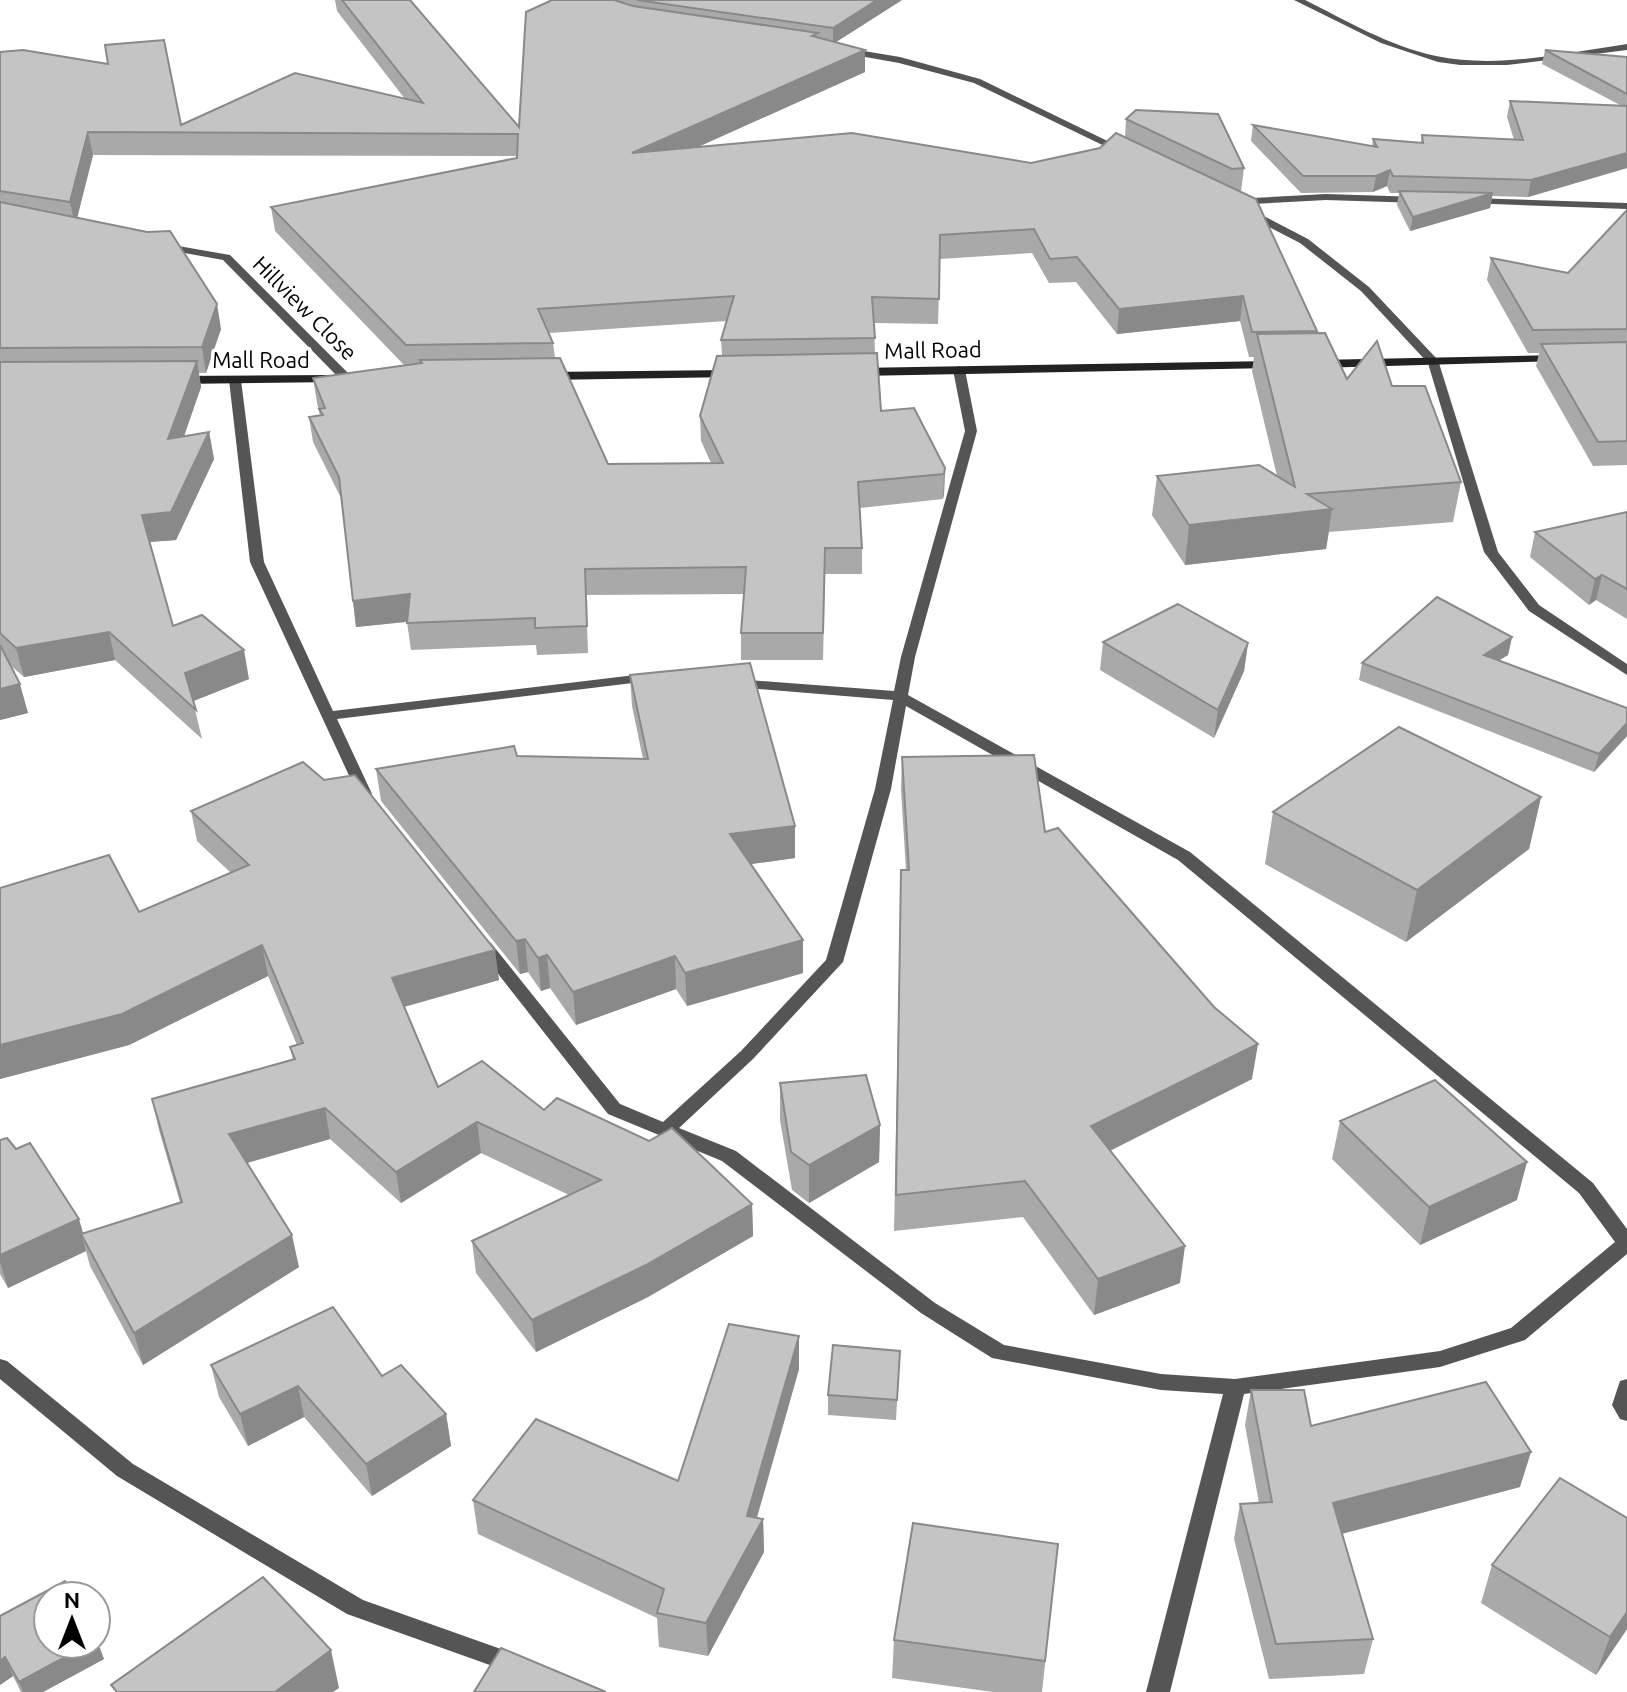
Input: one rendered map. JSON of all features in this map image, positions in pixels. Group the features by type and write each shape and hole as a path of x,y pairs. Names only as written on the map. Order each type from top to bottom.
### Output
{"street":[{"path":"1298,0 1381,42 1442,60 1511,59 1627,47"},
{"path":"828,48 900,60 977,81 1131,155"},
{"path":"1437,200 1326,197 1230,202 1304,241 1352,279 1434,362 1491,552 1534,608 1627,671"},
{"path":"1452,201 1627,206"},
{"name":"Hillview Close","path":"148,244 226,257 347,379"},
{"path":"1307,364 1568,359"},
{"name":"Mall Road","path":"849,372 1291,364"},
{"path":"665,1131 747,1055 834,962 883,789 899,696 971,431 959,370"},
{"path":"535,377 739,373"},
{"name":"Mall Road","path":"171,380 363,379"},
{"path":"235,380 257,562 361,791 371,804"},
{"path":"328,716 655,677 670,678"},
{"path":"468,926 614,1109 729,1156 928,1308 999,1352 1161,1382 1235,1387 1440,1359 1518,1334 1627,1243 1586,1188 1184,856 899,696 716,682"},
{"path":"0,1367 125,1470 355,1607 536,1671"},
{"path":"1158,1692 1235,1387"},
{"path":"1627,1387 1622,1405 1627,1413"}],"building":[{"path":"342,0 410,0 519,127 526,12 552,0 614,0 633,6 818,33 812,36 865,50 632,153 852,133 1031,163 1100,148 1116,133 1256,199 1317,331 1252,332 1243,296 1119,309 1077,257 1050,259 1034,229 940,235 939,299 872,297 875,338 721,340 734,296 538,309 553,343 406,345 271,207 517,158 518,134 88,132 70,202 0,191 0,52 23,50 108,64 105,45 164,40 181,125 295,73 423,103"},
{"path":"637,0 877,0 833,28"},
{"path":"1545,50 1627,57 1627,94"},
{"path":"1510,101 1627,106 1627,153 1531,180 1393,176 1390,170 1376,176 1303,176 1253,125 1377,147 1373,139 1423,143 1422,135 1523,140"},
{"path":"1136,110 1218,114 1244,168 1232,169 1126,119"},
{"path":"1399,191 1493,193 1413,217"},
{"path":"0,202 147,232 170,231 217,304 202,347 0,348"},
{"path":"1627,210 1627,329 1533,330 1491,258 1568,273"},
{"path":"1325,333 1347,379 1377,341 1392,386 1425,386 1461,482 1307,494 1332,509 1189,525 1157,476 1259,465 1295,487 1257,334"},
{"path":"1627,342 1627,441 1598,442 1541,344"},
{"path":"877,353 881,411 914,408 945,468 944,474 858,482 862,548 825,548 823,633 741,633 746,567 585,569 587,626 535,628 535,618 407,623 410,594 353,601 339,477 309,417 323,415 319,409 325,408 313,378 422,363 420,360 560,358 608,464 723,463 700,416 717,356"},
{"path":"197,361 168,439 209,432 171,512 142,515 173,626 202,615 244,650 185,673 196,710 109,632 16,648 0,633 0,362"},
{"path":"1627,512 1627,589 1602,575 1595,579 1535,532"},
{"path":"1437,597 1512,637 1484,655 1627,708 1627,723 1599,754 1362,663"},
{"path":"1178,604 1248,643 1218,710 1103,642"},
{"path":"0,645 20,684 0,689"},
{"path":"750,663 795,826 730,834 803,940 685,973 675,956 573,992 547,955 538,958 525,939 516,941 376,769 514,746 517,756 648,759 630,675"},
{"path":"1399,727 1541,797 1417,890 1273,812"},
{"path":"1034,755 1045,832 1058,828 1214,1007 1258,1044 1091,1126 1185,1246 1098,1279 1025,1181 896,1195 901,870 909,870 902,757"},
{"path":"303,762 324,780 355,775 495,950 392,978 438,1087 482,1061 544,1110 557,1098 649,1141 672,1128 752,1204 646,1265 532,1320 472,1241 601,1180 477,1122 396,1172 325,1108 229,1134 292,1235 134,1333 81,1234 182,1202 152,1099 295,1059 290,1047 303,1043 262,945 122,1014 0,1045 0,888 109,855 139,912 249,865 191,811"},
{"path":"866,1075 880,1125 809,1165 791,1152 780,1083"},
{"path":"1435,1080 1527,1162 1429,1207 1340,1121"},
{"path":"7,1138 16,1149 30,1143 79,1219 0,1255 0,1140"},
{"path":"333,1307 382,1376 401,1365 446,1414 366,1464 298,1386 240,1414 211,1365"},
{"path":"729,1324 799,1336 747,1516 763,1519 706,1623 657,1613 664,1589 473,1500 536,1419 678,1481"},
{"path":"833,1345 900,1351 897,1400 828,1395"},
{"path":"1486,1382 1531,1452 1333,1503 1373,1639 1276,1644 1240,1504 1272,1502 1251,1390 1304,1390 1311,1426"},
{"path":"1560,1478 1627,1518 1627,1612 1610,1637 1492,1565"},
{"path":"913,1523 1058,1544 1045,1661 894,1640"},
{"path":"263,1577 331,1650 275,1692 117,1692 111,1685"},
{"path":"32,1599 32,1660 60,1660 19,1682 5,1657 0,1661 0,1616"},
{"path":"501,1648 606,1692 474,1692"}]}
